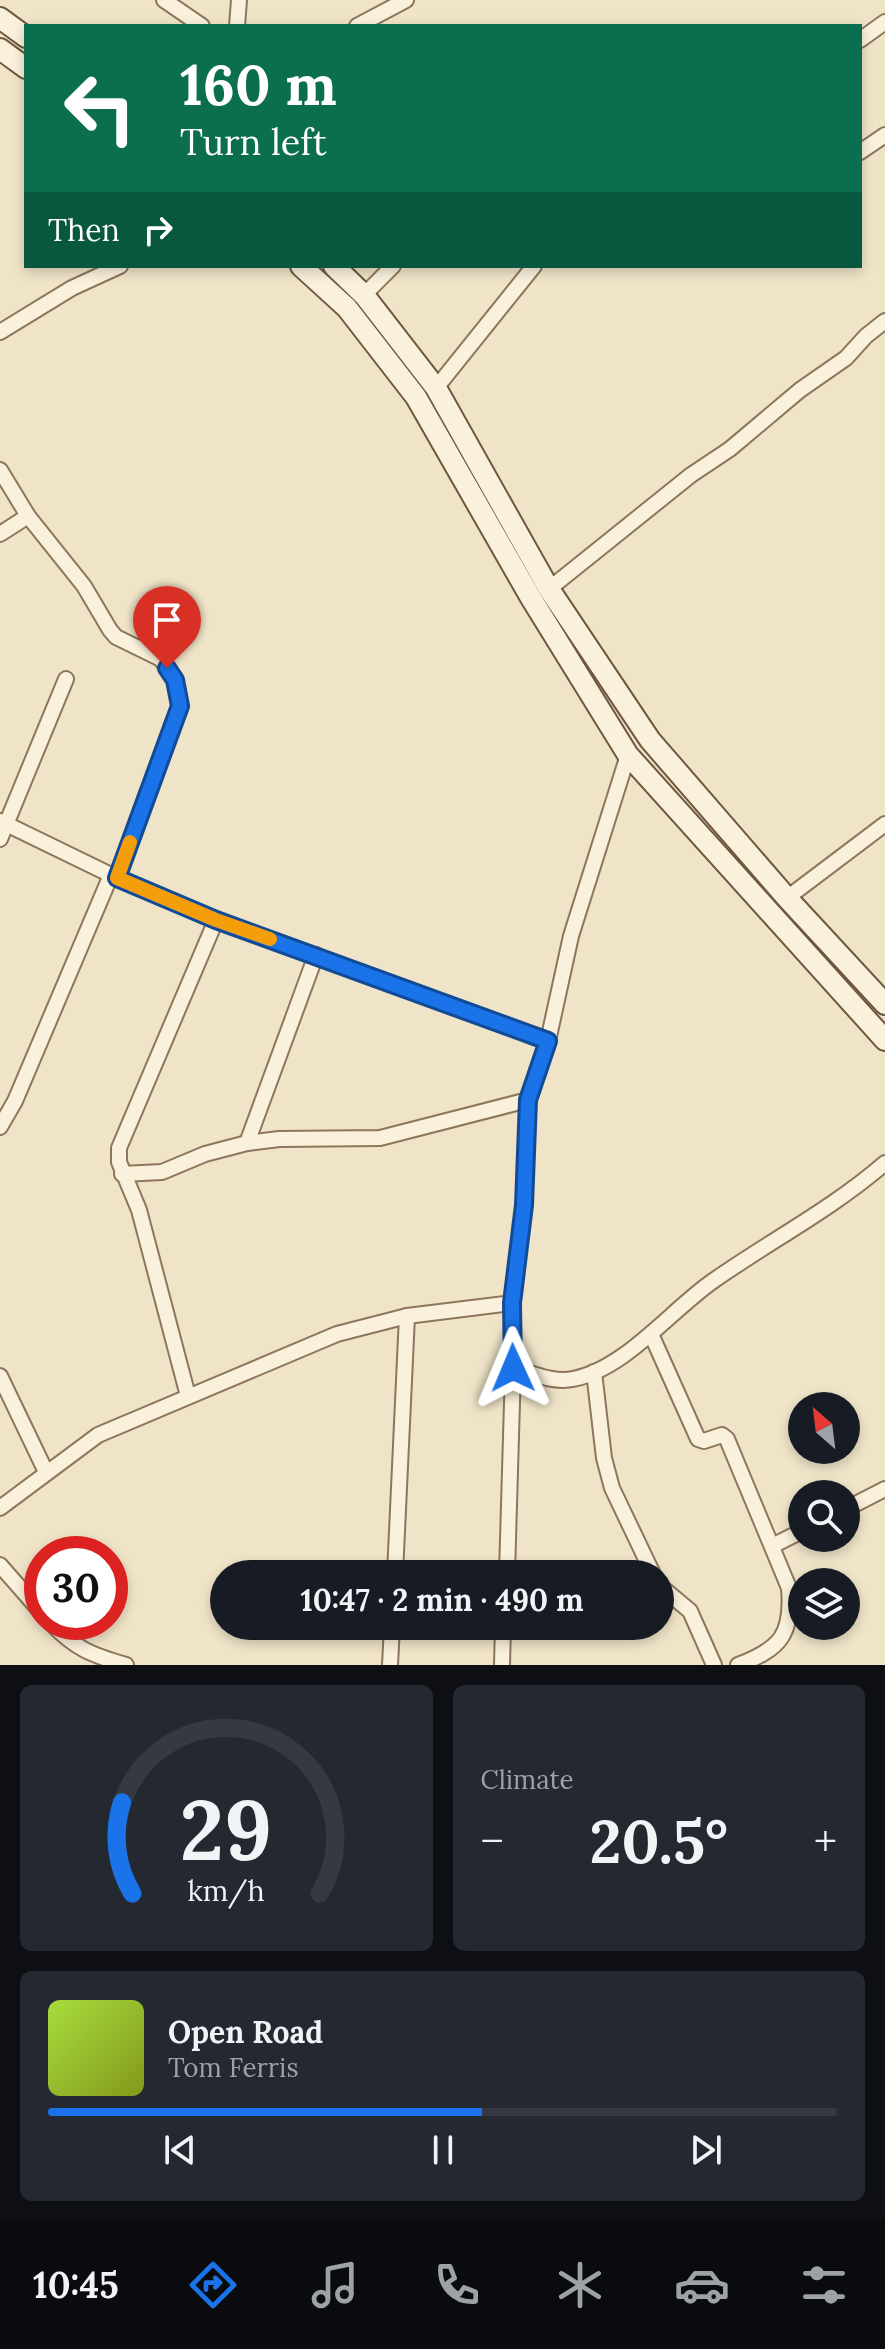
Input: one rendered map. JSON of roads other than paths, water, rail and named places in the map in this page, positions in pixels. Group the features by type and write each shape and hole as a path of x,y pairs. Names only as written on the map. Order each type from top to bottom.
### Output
{"street":[{"path":"164,0 199,24"},
{"path":"237,24 239,0"},
{"path":"361,24 406,0"},
{"path":"0,18 24,36"},
{"path":"862,39 885,22"},
{"path":"0,49 24,67"},
{"path":"862,151 885,135"},
{"path":"0,332 72,288 116,268"},
{"path":"303,268 347,308 416,397 531,598 628,755 885,1040"},
{"path":"336,268 364,295 436,388 549,589 650,740 787,898 885,1004"},
{"path":"364,295 391,268"},
{"path":"436,388 532,268"},
{"path":"549,589 691,475 730,449 800,390 846,358 885,321"},
{"path":"0,470 28,516 84,586 110,630 116,637 161,659 175,680 180,706 114,877 15,1101 0,1127"},
{"path":"0,534 28,516"},
{"path":"0,839 3,823 66,679"},
{"path":"507,1560 512,1303 524,1205 528,1100 548,1041 571,936 628,755"},
{"path":"3,823 114,877 216,920 548,1041"},
{"path":"787,898 885,824"},
{"path":"188,1396 139,1210 122,1174 119,1148 216,920"},
{"path":"247,1143 316,955"},
{"path":"122,1174 162,1172 205,1154 247,1143 279,1139 380,1138 528,1100"},
{"path":"513,1368 558,1380 594,1372 651,1334 710,1283 827,1209 885,1163"},
{"path":"0,1508 98,1435 337,1334 407,1316 512,1303"},
{"path":"396,1560 407,1316"},
{"path":"651,1334 698,1439 704,1441 722,1435 727,1439 789,1588 791,1606 786,1631 772,1650 738,1665"},
{"path":"594,1372 604,1458 612,1488 646,1560"},
{"path":"0,1376 46,1472"},
{"path":"860,1502 885,1489"},
{"path":"772,1546 788,1538"},
{"path":"2,1571 24,1594"},
{"path":"674,1598 690,1611 714,1665"},
{"path":"67,1640 98,1657 126,1665"},
{"path":"390,1665 391,1640"},
{"path":"502,1665 503,1640"},
{"path":"84,1665 98,1657"}]}
